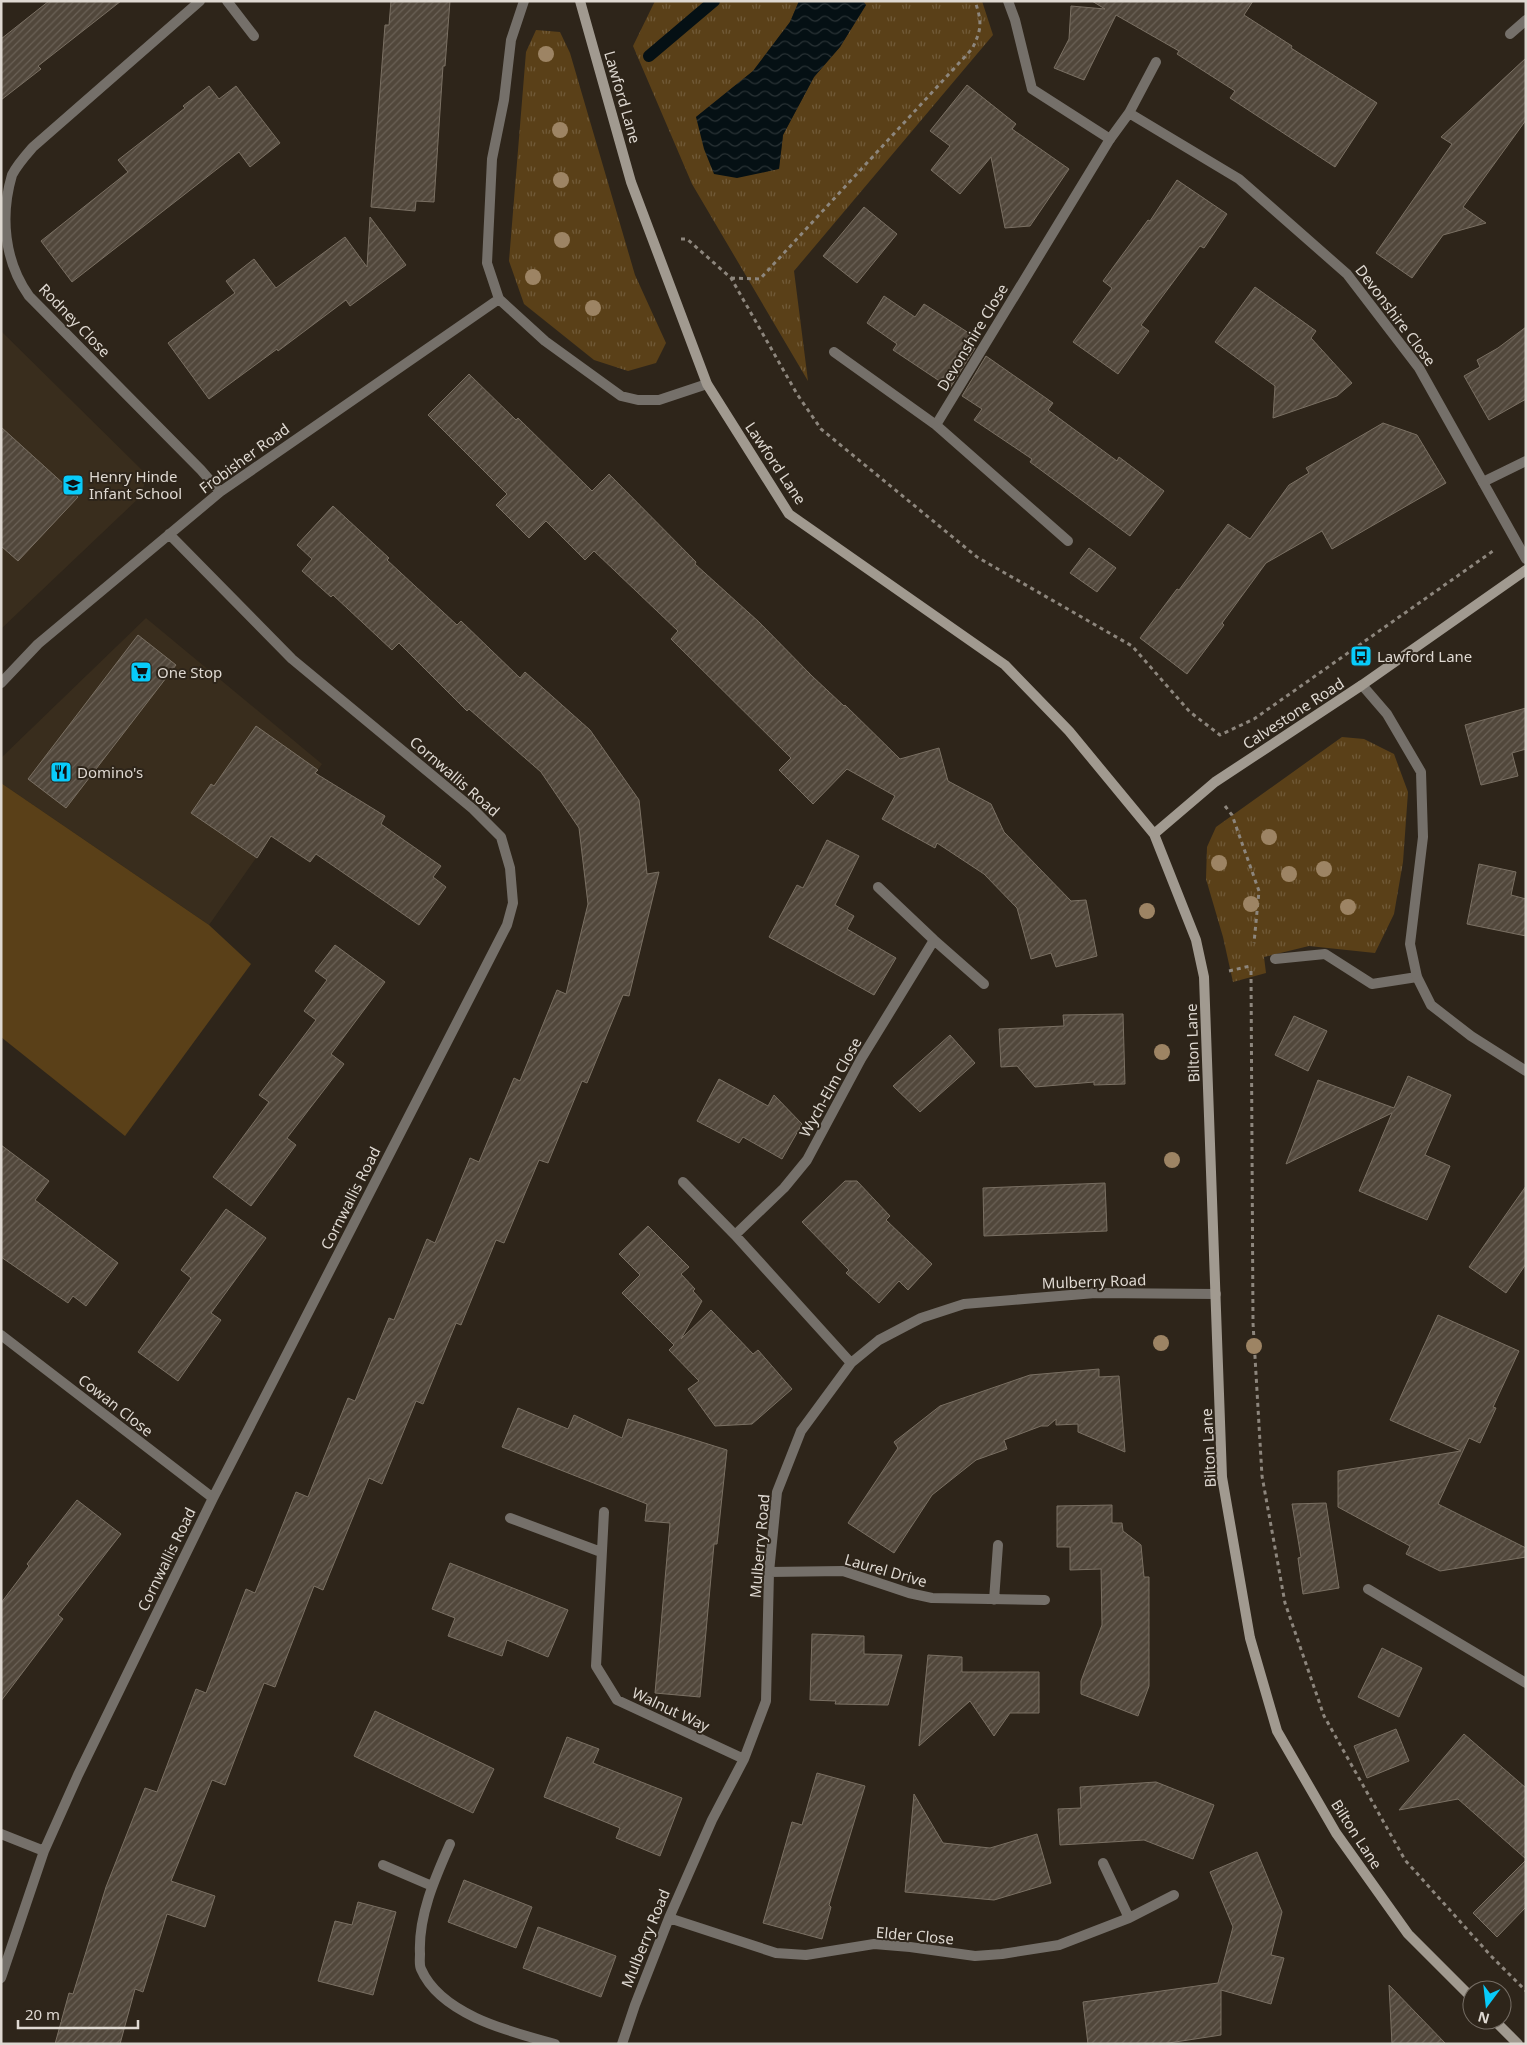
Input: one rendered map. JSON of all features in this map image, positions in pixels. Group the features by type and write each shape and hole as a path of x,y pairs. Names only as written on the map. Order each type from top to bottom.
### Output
{"street":[{"name":"Rodney Close","path":"200,1 33,147 13,173 6,193 2,221 4,242 10,260 18,281 29,296 220,492"},
{"path":"227,1 254,36"},
{"path":"524,1 511,40 504,100 492,159 487,263 499,299 545,342 621,396 638,400 659,400 707,384"},
{"name":"Lawford Lane","path":"580,1 631,182 707,384 789,514 1004,665 1069,731 1154,834"},
{"path":"1008,1 1015,20 1032,89 1110,139"},
{"path":"1510,34 1526,20"},
{"name":"Devonshire Close","path":"936,425 1110,139 1129,113 1156,62"},
{"name":"Devonshire Close","path":"1129,113 1239,179 1348,274 1419,368 1526,559"},
{"name":"Frobisher Road","path":"1,683 38,644 220,492 499,299"},
{"path":"834,352 936,425 1068,541"},
{"path":"1483,482 1526,460"},
{"name":"Cornwallis Road","path":"1,1978 44,1851 82,1766 213,1498 507,925 513,903 510,868 501,837 473,809 292,659 169,534"},
{"name":"Calvestone Road","path":"1154,834 1210,787 1362,685 1526,570"},
{"path":"1362,685 1387,714 1422,772 1423,837 1410,944 1417,977 1431,1005 1472,1036 1526,1071"},
{"name":"Bilton Lane","path":"1154,834 1196,940 1204,977 1222,1477 1250,1638 1277,1731 1336,1833 1408,1934 1462,1988"},
{"path":"878,886 934,940 984,984"},
{"name":"Wych-Elm Close","path":"735,1235 784,1188 807,1160 861,1059 934,940"},
{"path":"1275,959 1326,954 1372,984 1417,977"},
{"path":"683,1182 735,1235 850,1363"},
{"name":"Mulberry Road","path":"622,2044 635,2004 669,1918 712,1820 744,1759 766,1700 770,1572 777,1492 801,1431 850,1363 879,1340 921,1318 964,1304 1095,1293 1216,1294"},
{"name":"Cowan Close","path":"1,1335 213,1498"},
{"name":"Walnut Way","path":"604,1512 596,1666 616,1700 744,1759"},
{"path":"510,1518 601,1552"},
{"path":"994,1600 998,1545"},
{"name":"Laurel Drive","path":"770,1572 844,1571 908,1593 932,1598 1045,1600"},
{"path":"1368,1589 1526,1683"},
{"path":"1,1834 44,1851"},
{"path":"450,1844 432,1886 419,1939 421,1968 433,1986 448,2002 508,2031 554,2044"},
{"path":"1103,1863 1129,1918"},
{"path":"382,1865 432,1886"},
{"name":"Elder Close","path":"669,1918 776,1953 806,1955 874,1944 975,1956 1002,1954 1059,1945 1129,1918 1174,1895"},
{"path":"1504,2030 1518,2044"}],"path":[{"path":"730,278 760,279 972,49 981,32 980,15 975,1"},
{"path":"653,240 687,239 730,278 797,394 821,429 977,557 1132,646 1190,712 1220,735 1254,719 1513,536"},
{"path":"1210,787 1232,815 1259,891 1254,947"},
{"path":"1204,977 1275,959"},
{"path":"1251,966 1253,1323 1262,1476 1285,1603 1324,1716 1405,1860 1490,1956 1526,1990"}],"shaded area":[{"name":"Henry Hinde Infant School","path":"1,331 147,475 141,496 1,629"},
{"path":"146,618 322,764 209,925 1,783 1,758"}],"green space":[{"path":"655,1 799,1 790,22 753,71 696,117 779,169 783,135 814,77 840,47 866,5 863,1 982,1 993,35 794,271 808,381 692,184 633,46"},
{"path":"536,30 560,32 570,53 635,275 666,343 656,363 628,371 594,360 524,304 509,261 526,52"},
{"path":"1342,737 1364,739 1394,754 1408,792 1403,862 1394,914 1375,953 1309,946 1264,957 1266,973 1233,982 1223,937 1206,879 1207,847 1216,827"},
{"path":"1,783 209,925 251,964 125,1136 1,1037"}],"water":[{"path":"799,1 863,1 866,5 840,47 814,77 783,135 779,169 737,178 714,174 704,149 696,117 753,71 790,22"}],"building":[{"path":"49,1 121,1 38,66 41,69 1,100 1,39"},
{"path":"391,1 450,1 445,66 443,66 434,202 416,201 415,211 371,207 385,25 389,25"},
{"path":"1092,1 1253,1 1244,15 1292,46 1291,48 1377,103 1335,167 1230,98 1235,91 1177,54 1179,51 1116,15 1084,80 1054,68 1069,39 1071,6 1105,9"},
{"path":"1526,58 1526,120 1463,207 1486,223 1443,235 1412,278 1376,253 1452,144 1441,137"},
{"path":"967,85 1016,124 1012,129 1069,169 1030,226 1005,228 991,157 960,194 931,170 950,146 930,131"},
{"path":"209,86 219,99 236,86 280,143 250,167 239,152 72,282 41,241 128,172 118,160 185,108 183,106"},
{"path":"1177,180 1227,214 1204,248 1200,246 1141,325 1149,331 1118,374 1073,342 1112,288 1103,281 1148,220 1150,221"},
{"path":"864,207 897,234 857,283 823,256"},
{"path":"370,217 406,265 350,306 346,300 278,351 277,349 209,399 168,343 235,293 226,281 254,259 276,288 345,237 367,267"},
{"path":"1255,287 1316,331 1311,338 1352,383 1337,396 1273,418 1275,386 1215,342"},
{"path":"884,296 915,317 924,304 975,337 970,345 975,348 950,388 893,350 897,344 867,323"},
{"path":"1526,327 1526,399 1489,420 1464,376 1480,367 1477,360 1498,348"},
{"path":"986,356 1053,403 1048,410 1117,461 1119,457 1164,491 1130,536 1030,462 1032,459 974,420 982,409 962,396"},
{"path":"469,374 516,420 518,418 592,491 609,474 696,562 695,564 759,622 812,676 845,705 900,759 939,748 948,781 991,804 1004,832 1071,901 1086,900 1097,956 1056,967 1051,953 1031,959 1017,908 984,874 937,843 935,848 882,819 895,796 847,769 813,804 779,770 791,758 671,639 678,631 594,551 585,560 546,521 529,538 496,505 507,494 428,415"},
{"path":"1383,423 1417,435 1446,483 1332,549 1322,531 1266,563 1222,623 1224,625 1187,674 1140,638 1177,589 1179,590 1228,524 1250,539 1289,485 1309,473 1306,468"},
{"path":"1,427 78,497 18,561 1,546"},
{"path":"333,506 389,558 387,560 457,625 461,621 520,678 525,672 590,730 639,800 647,874 659,872 629,996 623,995 587,1083 582,1081 548,1163 539,1160 504,1243 496,1240 461,1325 456,1323 423,1404 416,1401 382,1484 369,1478 323,1590 314,1586 275,1687 264,1683 225,1785 212,1780 171,1881 215,1896 205,1927 167,1914 143,1992 135,1989 120,2044 55,2044 69,1993 73,1994 106,1887 145,1788 157,1792 196,1689 206,1693 246,1589 255,1593 296,1492 308,1497 348,1398 355,1401 389,1318 394,1320 427,1239 435,1243 470,1158 479,1162 514,1078 520,1081 557,990 566,994 588,904 579,828 541,772 469,709 467,711 399,643 392,650 333,595 331,597 302,571 312,559 297,545"},
{"path":"1089,548 1116,568 1097,592 1070,573"},
{"path":"138,635 176,665 66,808 28,779"},
{"path":"1526,708 1526,749 1512,753 1518,776 1481,785 1465,725"},
{"path":"256,726 318,770 315,773 385,816 381,824 441,866 433,877 446,887 419,925 316,854 310,862 271,836 257,858 191,813 211,784 214,786"},
{"path":"827,840 859,856 835,905 854,916 847,929 896,958 874,995 769,937 797,885 803,888"},
{"path":"1479,864 1516,872 1511,895 1526,899 1526,936 1467,924"},
{"path":"335,945 385,982 331,1054 344,1064 287,1138 296,1145 251,1206 213,1177 269,1102 259,1095 316,1020 304,1011 327,980 315,971"},
{"path":"1123,1014 1125,1084 1094,1085 1094,1082 1035,1087 1017,1066 1001,1067 999,1029 1064,1026 1063,1015"},
{"path":"1294,1016 1327,1031 1308,1071 1275,1055"},
{"path":"950,1035 975,1063 920,1112 893,1086"},
{"path":"1408,1076 1451,1095 1425,1155 1450,1166 1427,1220 1359,1191 1392,1113 1286,1164 1318,1080 1394,1108"},
{"path":"719,1079 768,1106 774,1095 802,1124 782,1159 743,1137 739,1143 697,1121"},
{"path":"1,1145 49,1181 35,1200 118,1263 86,1306 73,1296 68,1303 1,1257"},
{"path":"845,1181 857,1181 890,1216 886,1220 932,1264 908,1290 899,1281 879,1303 846,1273 849,1270 802,1222"},
{"path":"1105,1183 1107,1231 984,1236 983,1188"},
{"path":"1526,1186 1526,1264 1506,1293 1469,1267"},
{"path":"226,1209 266,1238 211,1313 221,1320 178,1381 138,1352 191,1278 181,1270"},
{"path":"648,1226 689,1267 681,1274 695,1289 693,1291 702,1301 681,1339 711,1310 753,1354 758,1350 792,1389 752,1424 715,1426 688,1389 699,1381 669,1350 674,1345 622,1293 640,1275 619,1254"},
{"path":"1438,1315 1519,1351 1493,1407 1496,1408 1480,1443 1469,1438 1438,1504 1526,1548 1526,1557 1440,1571 1406,1554 1410,1546 1338,1507 1338,1471 1461,1451 1390,1420"},
{"path":"1099,1369 1099,1377 1119,1376 1125,1452 1078,1432 1078,1424 1056,1425 1056,1419 1048,1426 1041,1426 1004,1440 1007,1449 976,1460 932,1495 894,1553 848,1523 898,1448 894,1442 940,1406 1030,1375"},
{"path":"518,1408 568,1429 574,1415 622,1438 628,1419 727,1450 717,1544 714,1544 700,1697 655,1693 670,1523 645,1521 647,1504 502,1447"},
{"path":"77,1500 121,1534 58,1615 63,1619 1,1701 1,1603 29,1566 27,1564"},
{"path":"1326,1503 1339,1588 1303,1594 1298,1558 1301,1557 1292,1504"},
{"path":"1112,1505 1112,1523 1122,1523 1123,1531 1141,1545 1144,1577 1149,1577 1149,1686 1138,1716 1081,1694 1081,1681 1102,1625 1101,1569 1070,1570 1070,1547 1057,1547 1057,1506"},
{"path":"450,1563 568,1610 548,1657 507,1640 502,1656 448,1636 455,1618 432,1609"},
{"path":"812,1634 864,1636 864,1654 902,1655 888,1705 835,1704 836,1701 810,1700"},
{"path":"1382,1648 1422,1668 1399,1717 1358,1697"},
{"path":"928,1655 962,1657 962,1672 1039,1672 1039,1713 1010,1713 994,1736 970,1701 919,1746"},
{"path":"375,1711 494,1769 473,1813 354,1756"},
{"path":"1396,1729 1409,1761 1367,1778 1354,1746"},
{"path":"1464,1734 1526,1788 1526,1859 1458,1799 1399,1810"},
{"path":"567,1737 599,1749 593,1763 682,1798 660,1856 616,1838 620,1828 544,1797"},
{"path":"817,1773 865,1786 829,1905 831,1907 822,1939 763,1923 792,1822 802,1825"},
{"path":"1156,1782 1214,1805 1193,1859 1144,1840 1060,1845 1058,1809 1081,1808 1080,1787"},
{"path":"914,1794 943,1843 990,1848 1037,1834 1051,1883 994,1900 905,1892"},
{"path":"1257,1852 1282,1912 1271,1955 1284,1958 1271,2004 1221,1990 1221,2035 1162,2044 1088,2044 1083,2002 1218,1983 1233,1927 1210,1872"},
{"path":"1526,1860 1526,1907 1497,1937 1473,1913"},
{"path":"464,1880 532,1907 516,1948 448,1922"},
{"path":"358,1902 396,1912 373,1995 318,1981 335,1921 352,1925"},
{"path":"538,1927 616,1956 601,1997 523,1968"},
{"path":"1389,1985 1446,2044 1392,2044"}],"waterway":[{"path":"649,56 714,1"}],"place":[{"name":"Henry Hinde Infant School","path":"73,485"},
{"name":"Lawford Lane","path":"1361,656"},
{"name":"One Stop","path":"141,672"},
{"name":"Domino's","path":"61,772"}]}
